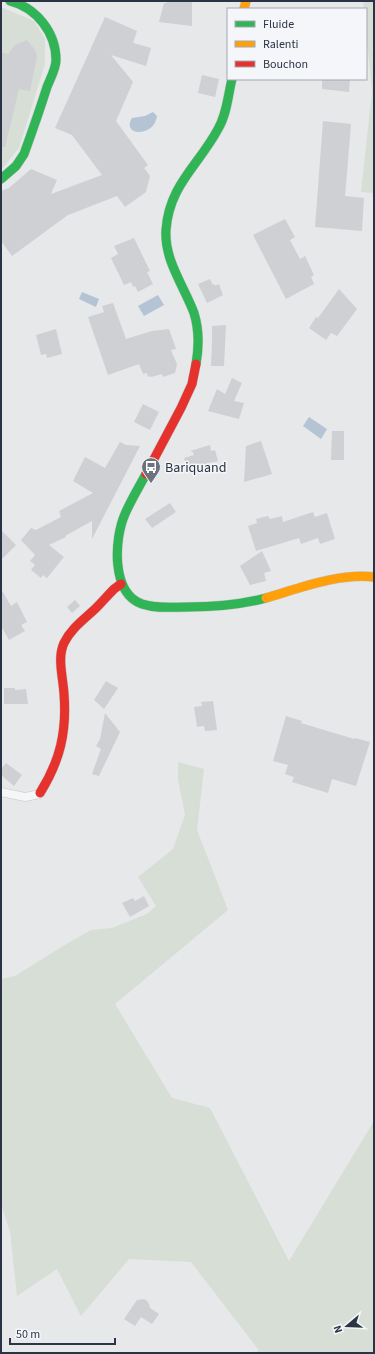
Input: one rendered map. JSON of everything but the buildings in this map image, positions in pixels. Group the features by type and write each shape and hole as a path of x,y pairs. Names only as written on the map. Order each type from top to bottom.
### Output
{"street":[{"path":"1,179 16,166 24,154 56,62 56,49 47,26 30,10 10,1"},
{"path":"232,80 225,111 219,128 176,191 169,210 166,231 168,250 174,268 194,313 198,331 197,356 192,384 181,408 125,514 120,528 117,544 121,584 130,597 144,605 160,608 236,605 339,577 363,575 374,577"},
{"path":"40,793 52,777 61,750 66,719 61,663 62,648 68,636 74,629 104,600 115,587 121,584"}],"lane":[{"path":"1,792 25,797 40,793"}],"shaded area":[{"path":"363,1 374,1 374,193 361,192 372,92 367,40 367,8 364,8"},
{"path":"1,7 34,21 45,39 45,64 19,148 1,170"},
{"path":"178,762 204,769 197,830 228,910 115,1004 172,1098 210,1108 289,1261 374,1121 374,1353 257,1353 258,1349 191,1262 129,1259 81,1316 57,1269 17,1296 10,1231 1,1204 1,979 15,976 91,930 112,928 147,914 156,906 138,877 173,849 185,815 178,780"}],"water":[{"path":"153,112 157,116 155,123 150,128 139,132 134,131 131,128 130,124 132,118 145,116"},
{"path":"82,292 99,299 96,307 79,299"},
{"path":"158,295 164,305 144,316 138,306"},
{"path":"309,417 327,429 321,439 303,426"}],"traffic: fast":[{"path":"1,179 16,166 24,154 56,63 53,40 49,31 29,9 10,1"},
{"path":"196,364 198,351 196,319 168,252 166,241 168,214 179,188 221,123 232,80"},
{"path":"146,474 125,514 121,525 117,551 120,577 125,589 132,598 142,604 153,607 208,607 266,598"}],"traffic: slow":[{"path":"244,8 246,1"},
{"path":"266,598 333,579 361,576 374,577"}],"traffic: jam":[{"path":"146,474 192,384 196,364"},
{"path":"40,793 53,769 61,746 63,734 65,708 61,655 64,643 75,628 114,589 121,584"}],"place":[{"name":"Bariquand","path":"151,484"}]}
